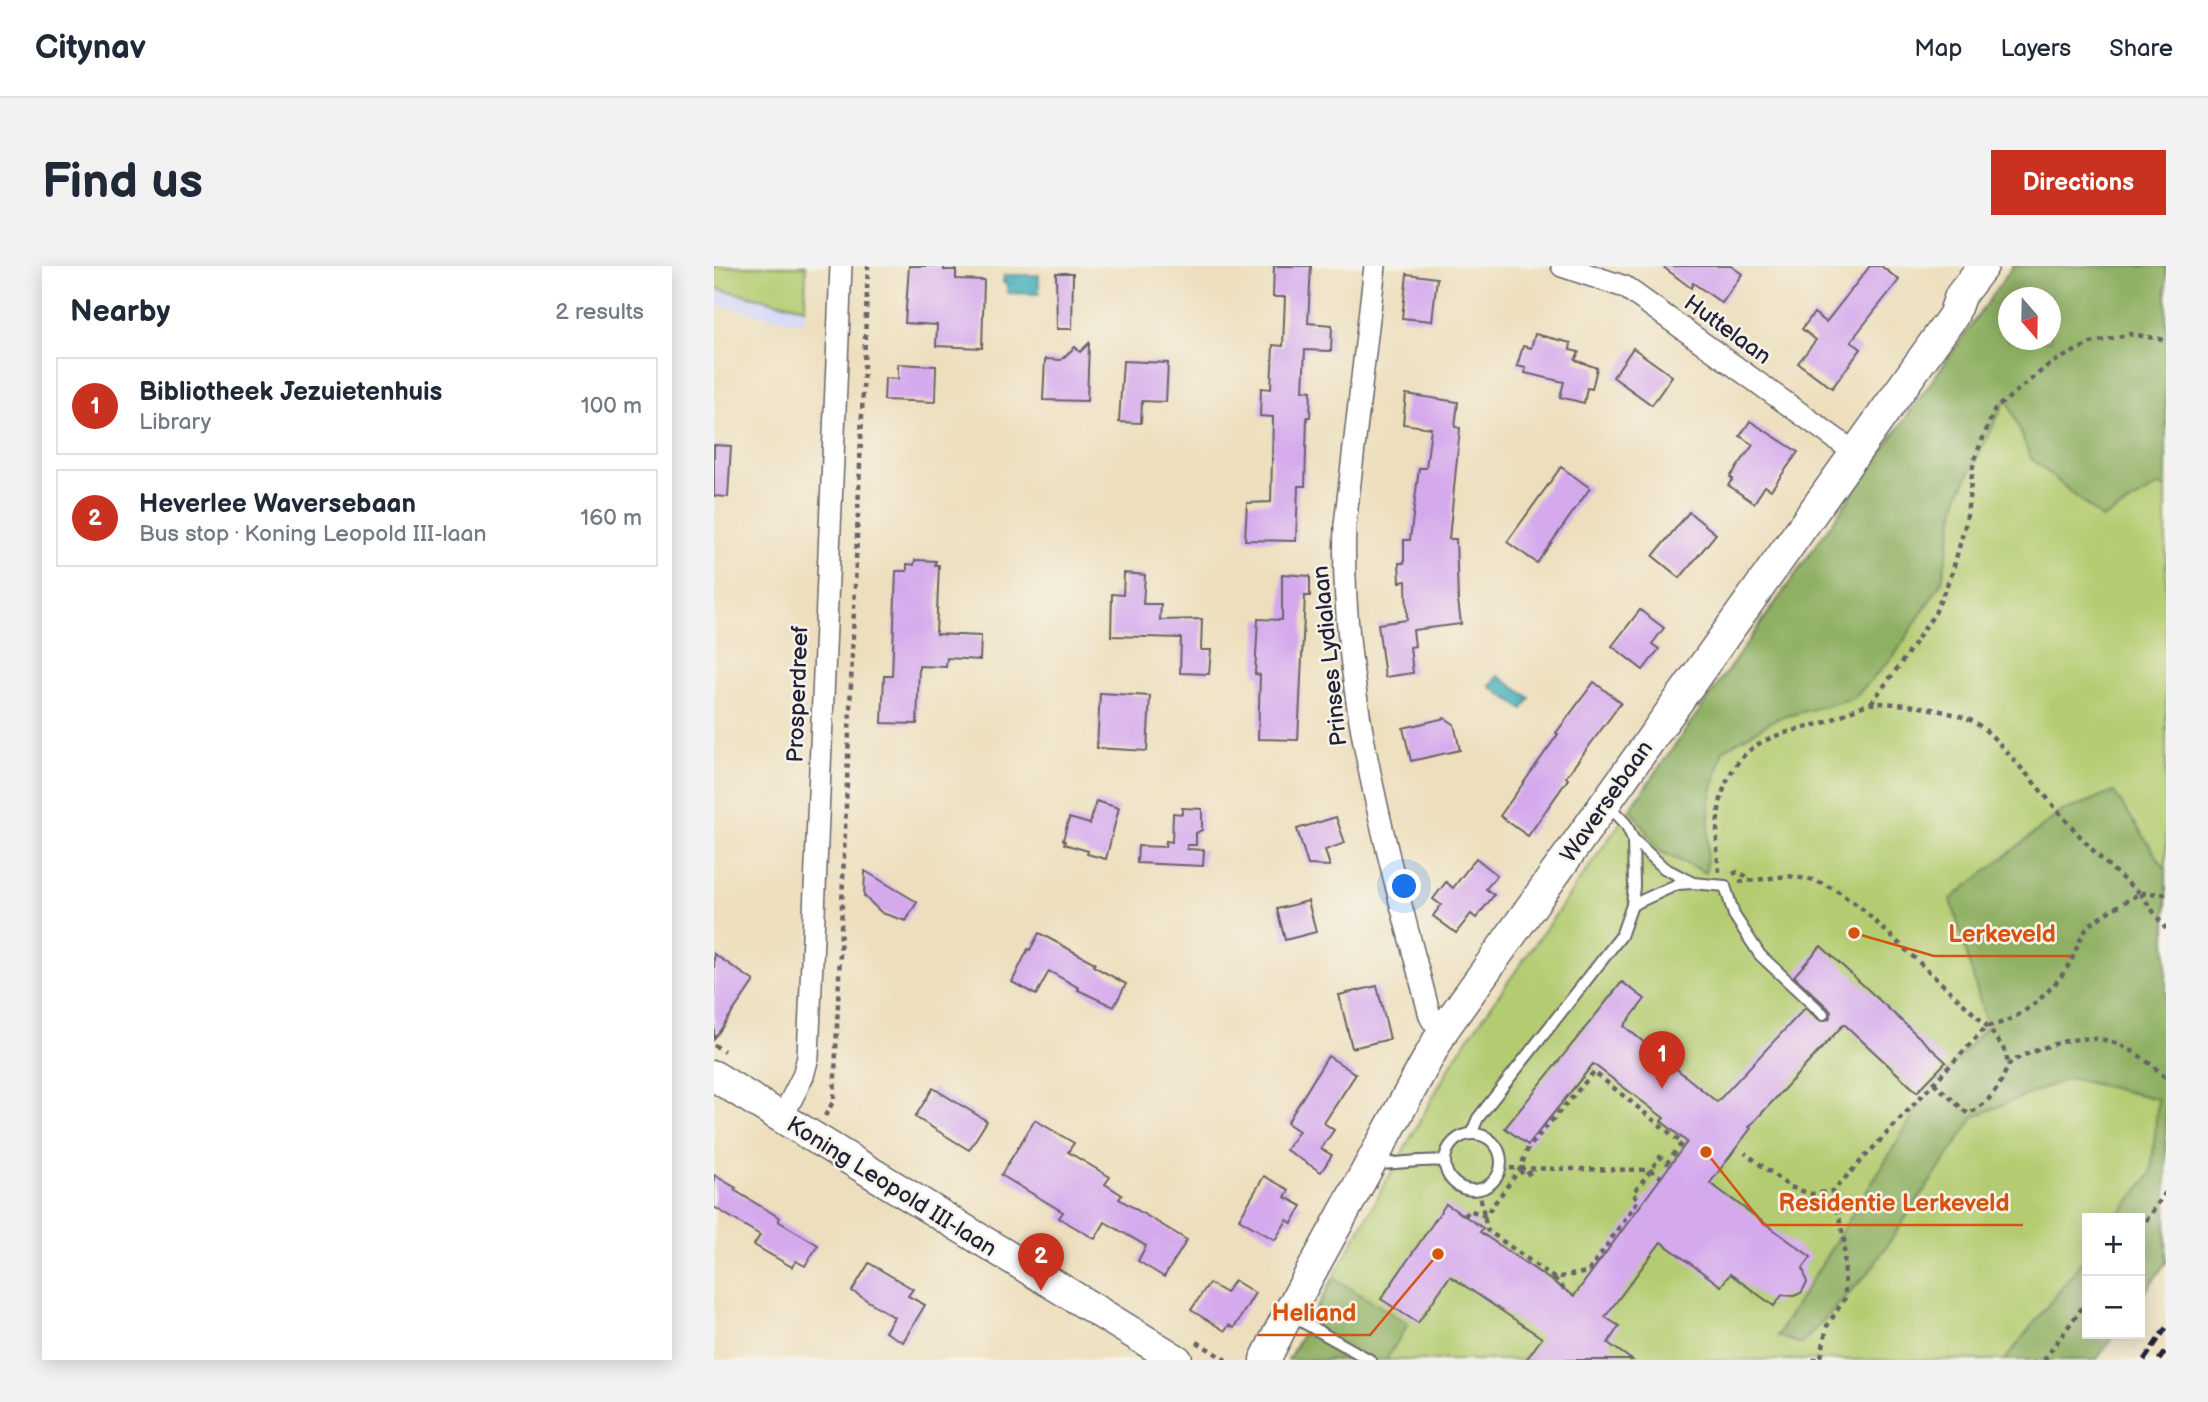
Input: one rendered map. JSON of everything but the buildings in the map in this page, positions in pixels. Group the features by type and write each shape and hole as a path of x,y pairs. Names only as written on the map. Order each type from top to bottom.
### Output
{"street":[{"name":"Prosperdreef","path":"782,1118 803,1076 808,1057 841,266"},
{"name":"Prinses Lydialaan","path":"1375,266 1345,525 1344,562 1354,685 1375,796 1420,979 1430,1016 1444,1028"},
{"name":"Huttelaan","path":"1562,266 1625,287 1854,452"},
{"name":"Waversebaan","path":"1265,1360 1444,1028 1953,316 1960,296 1983,266"},
{"name":"Koning Leopold III-laan","path":"714,1076 1177,1360"}],"lane":[{"path":"1605,802 1626,824 1633,839 1664,868 1693,883"},
{"path":"1471,1134 1478,1118 1621,936 1632,905 1633,839"},
{"path":"1632,905 1678,884 1724,886 1734,915 1760,955 1823,1014"},
{"path":"1471,1134 1489,1139 1500,1155 1500,1168 1494,1181 1479,1190 1455,1184 1449,1177 1445,1161 1450,1146 1463,1136 1471,1134"},
{"path":"1370,1165 1407,1164 1430,1159 1445,1161"},
{"path":"1288,1314 1370,1360"}],"path":[{"path":"812,1138 834,1100 868,266"},
{"path":"1870,704 1935,613 1952,572 1966,522 1974,460 1995,409 2051,363 2091,343 2131,334 2166,340"},
{"path":"2009,1065 2003,1047 1987,1026 1860,907 1836,890 1814,880 1788,876 1756,878 1724,886 1719,871 1717,839 1725,786 1734,768 1748,752 1765,740 1789,730 1826,722 1870,704 1943,710 1974,722 2001,746 2117,875 2140,893 2166,929"},
{"path":"1745,1153 1790,1187 1812,1194 1833,1191 1987,1026 2000,1025 2032,1005 2052,988 2089,926 2140,893 2166,894"},
{"path":"1934,1083 1968,1114 1986,1104 2009,1065 2030,1052 2061,1041 2090,1037 2117,1043 2144,1057 2166,1078"},
{"path":"1485,1216 1520,1169 1528,1148 1594,1072 1682,1143 1667,1163 1660,1157 1633,1194 1639,1199 1588,1272 1554,1278"},
{"path":"1500,1168 1651,1170 1661,1177"},
{"path":"1479,1190 1487,1230 1554,1278 1564,1289"},
{"path":"1813,1360 1821,1358 1827,1326 1844,1298 1844,1239 1833,1191"},
{"path":"2145,1221 2166,1192"},
{"path":"1465,1216 1469,1210 1485,1216"},
{"path":"2044,1360 2082,1308"}],"shaded area":[{"path":"714,266 806,266 804,324 714,305"}],"green space":[{"path":"714,266 806,266 805,308 714,288"},
{"path":"2013,266 2166,294 2166,1262 2145,1292 2145,1213 2082,1213 2082,1339 2111,1339 2096,1360 1288,1360 1455,1057 1998,287 1998,350 2061,350 2061,287 1998,287"},
{"path":"2013,266 2166,266 2166,488 2160,485 2102,519 2030,457 2007,398 1958,496 1942,581 1894,656 1854,698 1776,719 1723,750 1710,800 1706,873 1659,851 1631,808 1998,287 1998,350 2061,350 2061,287 1998,287"},
{"path":"2114,792 2166,870 2166,1262 2145,1292 2145,1213 2120,1213 2151,1174 2158,1099 2069,1078 1975,1116 1869,1272 1801,1344 1777,1336 1928,1092 1987,1026 1951,899 2061,812"},
{"path":"2082,1261 2082,1339 2111,1339 2096,1360 2005,1360"},
{"path":"1334,1278 1408,1324 1386,1360 1288,1360"}],"water":[{"path":"1004,275 1039,275 1039,294 1007,293 1008,284 1003,283"},
{"path":"1498,676 1530,698 1523,709 1490,686"}],"railway":[{"path":"2144,1360 2166,1328"},
{"path":"2159,1360 2166,1350"}],"place":[{"name":"Lerkeveld","path":"1854,933"},
{"name":"Bibliotheek Jezuietenhuis","path":"1662,1089"},
{"name":"Residentie Lerkeveld","path":"1706,1152"},
{"name":"Heliand","path":"1438,1254"},
{"name":"Heverlee Waversebaan","path":"1041,1291"}]}
